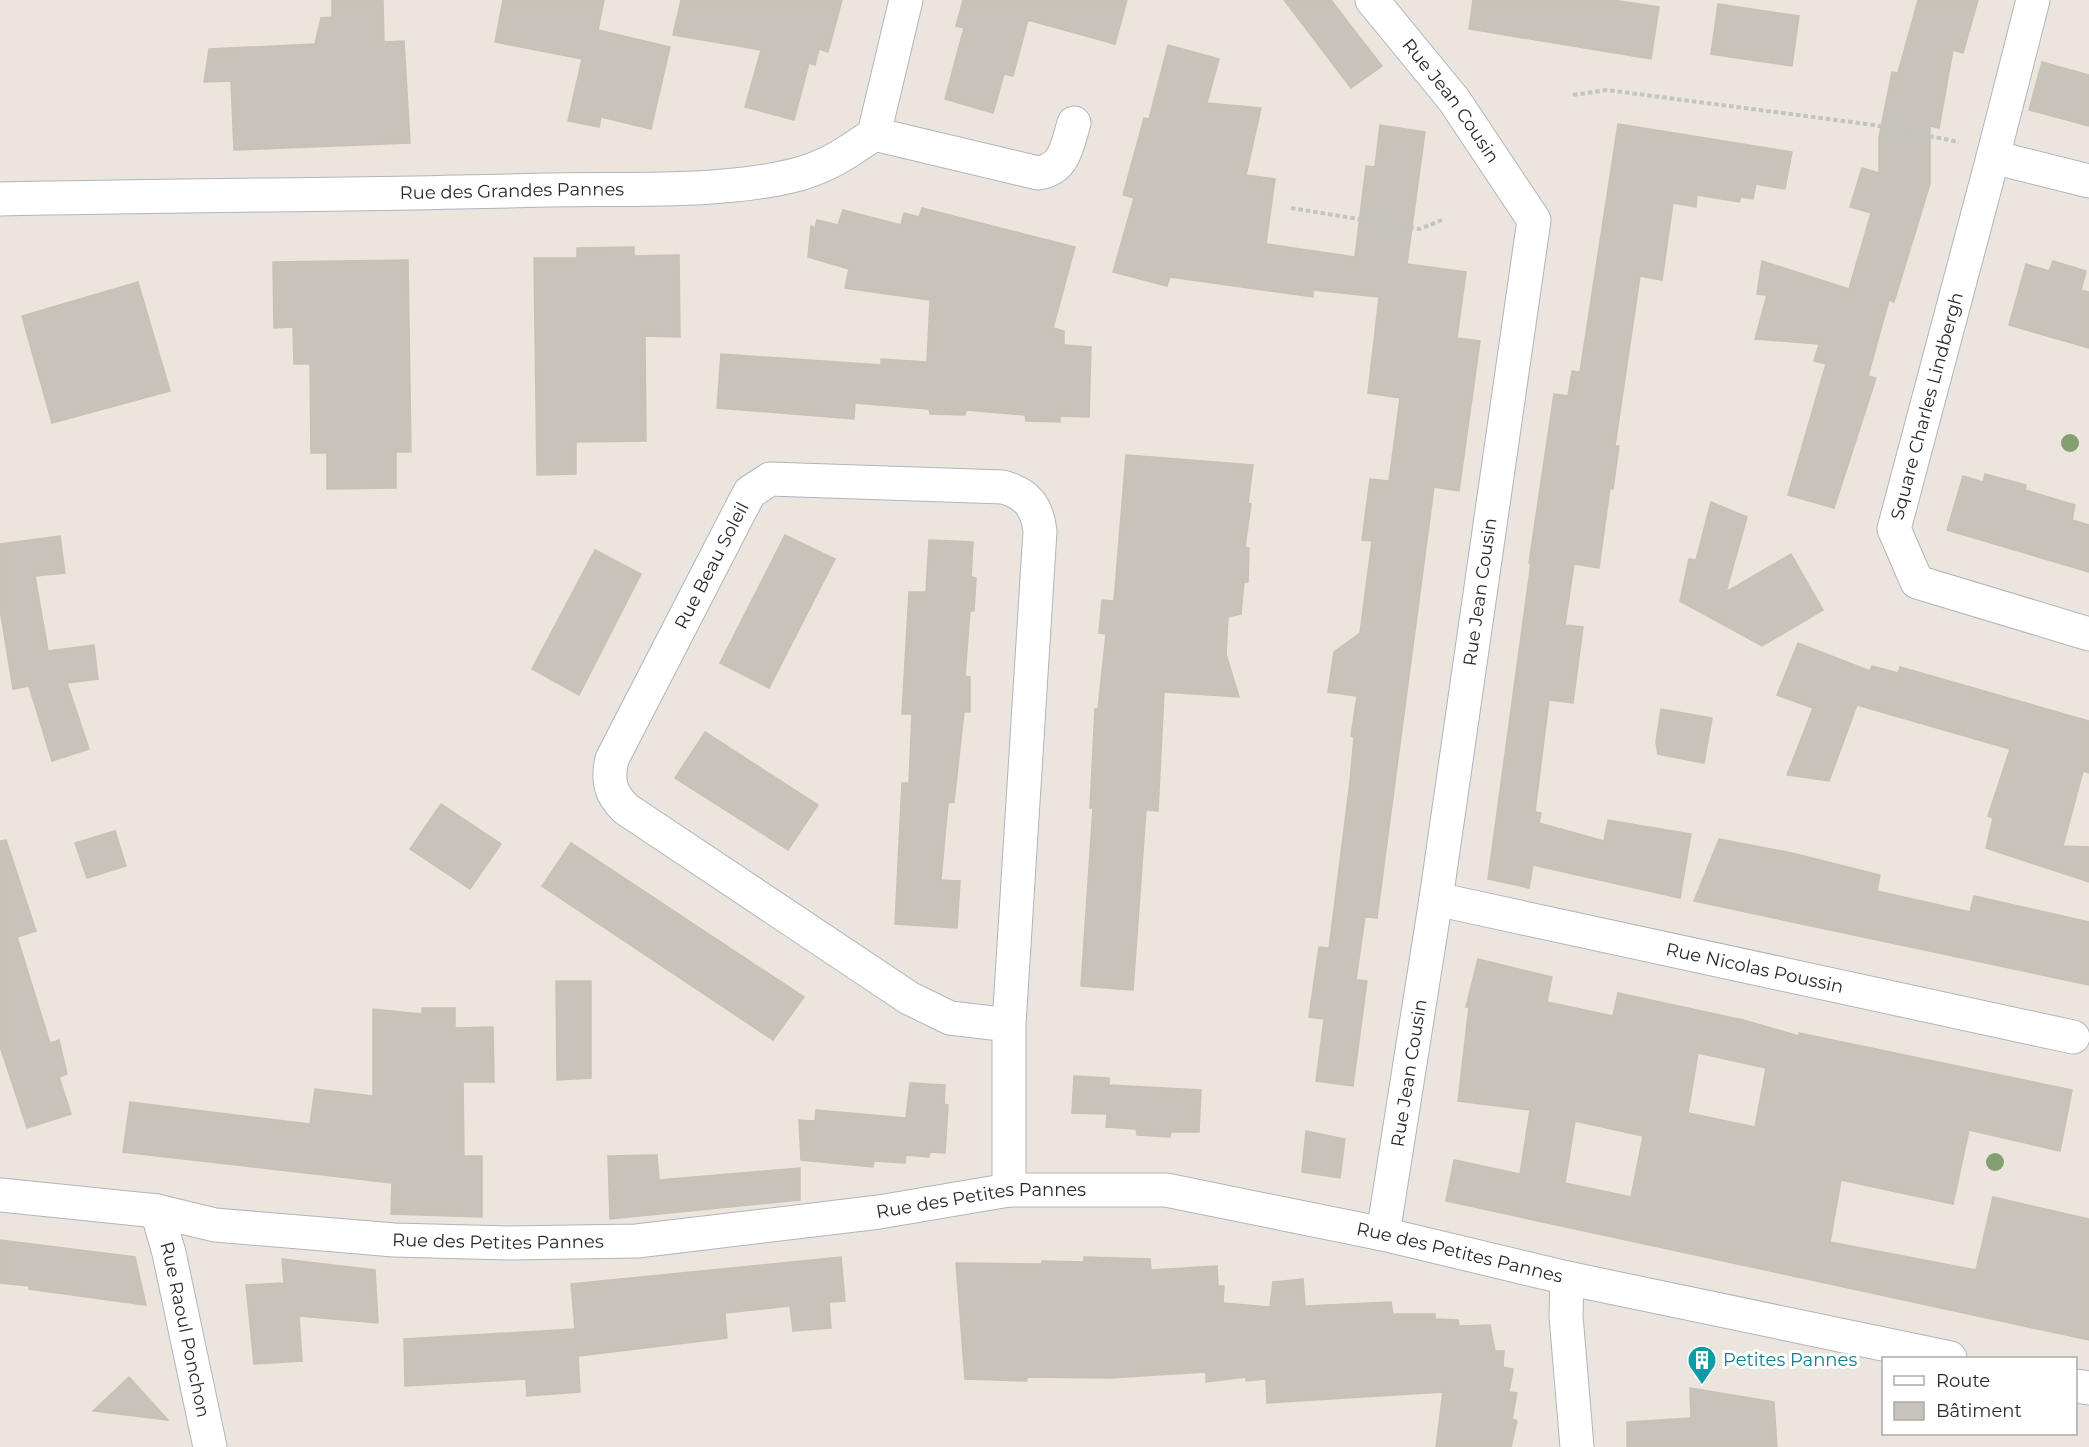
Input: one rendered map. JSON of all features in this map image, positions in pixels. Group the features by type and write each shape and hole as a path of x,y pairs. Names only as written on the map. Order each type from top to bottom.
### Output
{"street":[{"path":"906,0 874,134 1038,173 1048,172 1058,166 1064,157 1074,123"},
{"name":"Rue Jean Cousin","path":"1372,0 1454,100 1534,220 1436,899 1383,1234"},
{"name":"Square Charles Lindbergh","path":"2033,0 1994,157 1894,529 1917,582 2089,634"},
{"name":"Rue des Grandes Pannes","path":"0,198 451,193 753,183 827,165 874,134"},
{"path":"1994,157 2089,181"},
{"name":"Rue Beau Soleil","path":"1009,1025 950,1018 909,998 626,809 616,799 610,786 609,772 612,759 744,503 750,492 770,479 1003,487 1024,495 1032,503 1038,516 1040,531 1009,1025 1009,1190"},
{"name":"Rue Nicolas Poussin","path":"1436,899 2073,1038"},
{"name":"Rue des Petites Pannes","path":"0,1195 157,1211 215,1225 394,1240 509,1243 637,1241 879,1212 1009,1190 1166,1190 1383,1234 1567,1278 1941,1357"},
{"name":"Rue Raoul Ponchon","path":"157,1211 169,1253 210,1447"},
{"path":"1567,1278 1566,1316 1577,1447"}],"path":[{"path":"1573,95 1607,90 1874,125 1963,143"},
{"path":"1291,208 1420,230 1442,220"}],"building":[{"path":"332,0 383,0 384,42 404,41 410,143 234,150 231,81 204,82 209,49 315,44 321,18 332,17"},
{"path":"503,0 604,0 598,30 670,47 651,129 601,117 599,127 568,121 582,59 495,42"},
{"path":"681,0 842,0 828,52 819,49 815,65 809,63 794,120 745,107 761,50 673,35"},
{"path":"963,0 1127,0 1115,44 1028,20 1013,76 1004,74 993,113 945,99 964,28 956,26"},
{"path":"1284,0 1331,0 1382,66 1351,88"},
{"path":"1473,0 1612,0 1659,7 1651,59 1469,29"},
{"path":"1918,0 1978,0 1963,53 1953,50 1939,128 1930,126 1930,184 1894,302 1889,300 1868,376 1876,378 1834,508 1788,495 1826,364 1814,361 1819,344 1755,339 1767,295 1757,294 1762,261 1849,289 1871,213 1850,207 1862,168 1879,173 1879,137 1892,72 1898,73"},
{"path":"1718,4 1799,16 1792,66 1711,54"},
{"path":"1168,45 1219,59 1207,103 1261,108 1246,175 1275,179 1266,244 1355,257 1366,166 1375,167 1380,125 1425,132 1407,264 1466,272 1457,338 1480,341 1459,491 1434,487 1377,918 1365,917 1356,980 1367,981 1353,1086 1316,1081 1324,1019 1309,1017 1319,947 1329,948 1350,782 1354,737 1351,736 1357,696 1328,692 1334,652 1360,633 1372,541 1362,540 1370,479 1389,481 1400,398 1368,393 1379,297 1313,290 1313,297 1170,277 1167,286 1113,272 1134,198 1123,195 1144,118 1149,119"},
{"path":"2042,62 2089,75 2089,126 2029,110"},
{"path":"1618,124 1792,152 1785,189 1756,184 1753,199 1741,197 1739,202 1697,195 1696,207 1673,203 1662,280 1640,276 1615,446 1619,446 1613,489 1610,488 1599,568 1574,564 1565,625 1583,627 1573,703 1549,700 1535,812 1541,813 1539,823 1604,841 1608,820 1691,834 1680,898 1533,865 1529,888 1488,879 1531,563 1529,563 1554,394 1568,396 1572,371 1580,372"},
{"path":"922,208 1075,247 1053,328 1064,331 1064,345 1091,347 1089,417 1060,416 1060,422 1026,421 1025,415 966,410 965,415 930,414 929,409 855,403 854,419 717,408 721,354 881,365 881,359 927,362 930,300 845,288 849,269 808,257 811,226 815,228 817,220 838,225 843,210 901,225 904,213 919,217"},
{"path":"634,247 634,256 679,255 680,337 645,336 646,441 576,442 576,474 537,475 534,258 577,258 577,248"},
{"path":"408,260 411,452 396,452 396,488 327,489 327,453 311,453 310,364 294,364 293,327 274,328 273,262"},
{"path":"2053,261 2086,271 2081,290 2089,292 2089,348 2009,325 2026,264 2049,271"},
{"path":"138,282 170,391 52,423 22,316"},
{"path":"1126,455 1253,465 1245,547 1249,548 1248,582 1244,582 1241,614 1228,617 1226,654 1239,697 1164,692 1158,811 1146,810 1133,990 1081,986 1093,808 1090,808 1095,709 1098,709 1106,634 1099,633 1102,600 1114,601"},
{"path":"1985,474 2026,485 2025,490 2075,505 2072,520 2089,525 2089,572 1947,530 1963,476 1983,482"},
{"path":"1711,502 1747,517 1726,592 1791,554 1823,610 1762,646 1680,601 1689,559 1696,560"},
{"path":"785,535 835,559 769,688 720,663"},
{"path":"60,536 65,573 35,576 48,651 94,645 98,679 67,683 89,749 52,761 29,686 13,689 0,609 0,544"},
{"path":"929,540 973,542 971,577 976,578 974,611 970,611 965,676 970,677 970,712 964,712 954,802 948,803 941,880 960,881 957,928 895,924 902,783 909,783 912,714 902,714 909,592 926,592"},
{"path":"595,550 641,574 579,695 532,669"},
{"path":"1798,643 1870,671 1872,666 1898,673 1900,667 2089,721 2089,773 2083,771 2063,846 2089,847 2089,882 1986,848 1993,818 1988,816 2010,749 1857,705 1829,781 1787,775 1813,708 1777,695"},
{"path":"1661,709 1712,718 1704,763 1658,754 1656,742"},
{"path":"705,732 818,805 788,850 675,778"},
{"path":"441,804 501,844 470,889 410,849"},
{"path":"115,831 126,866 87,878 75,843"},
{"path":"1719,839 1792,853 1880,875 1877,891 1970,912 1974,896 2089,922 2089,985 1694,901"},
{"path":"6,840 36,931 17,937 50,1043 59,1040 67,1074 59,1077 71,1114 27,1128 0,1046 0,841"},
{"path":"571,843 804,997 773,1040 542,886"},
{"path":"1478,959 1552,977 1547,1002 1613,1016 1618,993 1743,1020 1799,1036 1799,1033 2072,1090 2060,1151 1969,1130 1953,1204 1841,1180 1830,1242 1976,1270 1993,1197 2089,1219 2089,1340 1446,1201 1454,1160 1520,1174 1530,1110 1458,1101 1469,1007 1466,1007","holes":["1698,1053 1766,1068 1755,1127 1688,1113","1575,1121 1643,1136 1631,1197 1565,1183"]},
{"path":"556,981 591,981 591,1078 557,1080"},
{"path":"422,1008 455,1008 455,1028 493,1027 494,1082 463,1082 464,1156 482,1156 482,1217 391,1214 392,1183 123,1152 130,1102 310,1124 315,1089 373,1096 373,1009 422,1014"},
{"path":"1074,1076 1109,1078 1109,1085 1201,1090 1199,1132 1171,1132 1170,1137 1137,1135 1136,1129 1106,1127 1107,1114 1072,1113"},
{"path":"910,1083 945,1085 944,1104 948,1105 945,1153 930,1152 929,1157 906,1155 905,1163 874,1161 873,1167 801,1160 799,1120 815,1121 816,1110 906,1118"},
{"path":"1306,1131 1345,1139 1340,1178 1302,1172"},
{"path":"657,1155 659,1180 800,1168 800,1200 610,1219 608,1156"},
{"path":"0,1240 135,1257 146,1305 0,1283"},
{"path":"841,1257 845,1301 829,1302 831,1328 793,1331 790,1306 725,1313 727,1338 578,1356 580,1392 527,1396 526,1379 405,1386 404,1339 575,1329 571,1284"},
{"path":"1084,1257 1150,1259 1151,1270 1217,1266 1218,1286 1224,1286 1223,1303 1270,1307 1273,1282 1303,1279 1305,1306 1391,1302 1393,1314 1435,1314 1435,1319 1458,1320 1459,1326 1490,1325 1495,1351 1504,1351 1503,1367 1513,1369 1509,1392 1517,1393 1512,1419 1517,1421 1511,1447 1436,1447 1443,1392 1267,1403 1266,1379 1246,1381 1246,1377 1206,1382 1206,1372 1109,1378 1027,1377 1027,1381 965,1379 956,1263 1042,1264 1042,1261 1084,1262"},
{"path":"282,1259 375,1270 378,1323 299,1316 302,1361 254,1364 246,1285 284,1283"},
{"path":"129,1377 168,1420 93,1411"},
{"path":"1690,1388 1774,1402 1777,1447 1627,1447 1627,1422 1691,1418"}],"place":[{"name":"Petites Pannes","path":"1702,1386"}]}
